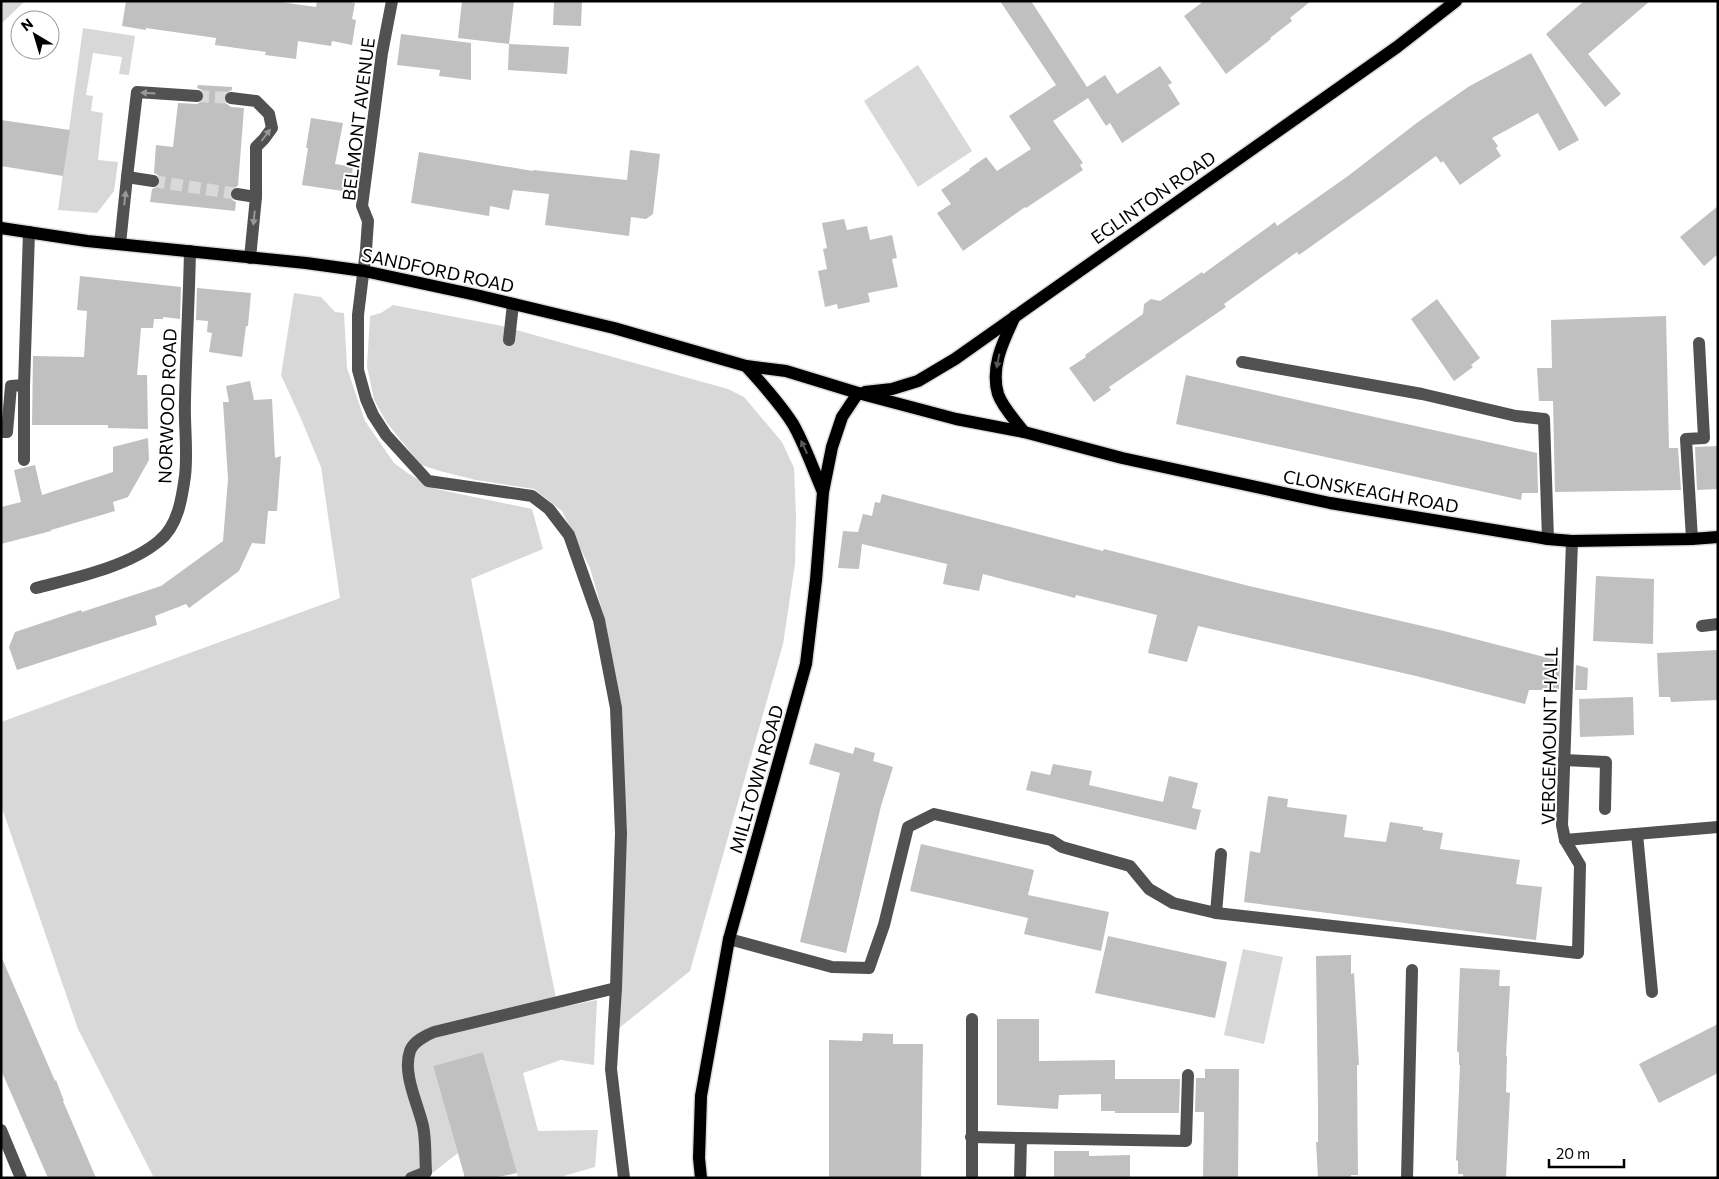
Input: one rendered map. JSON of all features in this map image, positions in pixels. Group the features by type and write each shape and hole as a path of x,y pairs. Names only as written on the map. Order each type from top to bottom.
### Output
{"main road":[{"name":"EGLINTON ROAD","path":"858,394 892,389 918,382 955,359 1397,47 1456,1"},
{"name":"SANDFORD ROAD","path":"1,228 120,244 364,271 614,328 746,366 786,371 858,394"},
{"path":"1015,316 1001,347 996,367 998,391 1006,408 1024,432"},
{"path":"746,366 784,410 823,492"},
{"name":"CLONSKEAGH ROAD","path":"858,394 956,419 1024,432 1122,458 1330,504 1548,539 1572,541 1718,537"},
{"name":"MILLTOWN ROAD","path":"701,1178 699,1158 701,1096 729,939 806,664 816,580 823,492 832,447 845,412 858,394"}],"street":[{"name":"BELMONT AVENUE","path":"392,1 382,53 362,206 368,220 358,315 358,370 366,399 377,422 386,435 428,480 532,496 549,509 569,535 599,620 616,708 621,833 616,988 611,1069 624,1178"},
{"path":"120,244 137,92 197,96"},
{"path":"231,98 256,101 269,114 272,128 256,147 256,197 250,258"},
{"path":"127,177 153,181"},
{"path":"237,194 256,197"},
{"path":"24,460 24,385 29,232"},
{"name":"NORWOOD ROAD","path":"36,588 84,576 136,557 160,541 172,528 179,507 185,475 185,401 190,251"},
{"path":"509,340 514,304"},
{"path":"1692,539 1686,439 1704,438 1699,343"},
{"path":"1242,362 1422,394 1516,416 1544,419 1548,539"},
{"path":"1,432 8,432 10,386 24,385"},
{"name":"VERGEMOUNT HALL","path":"1572,541 1562,825 1565,840 1718,827"},
{"path":"1702,626 1718,624"},
{"path":"1564,760 1606,762 1605,809"},
{"path":"729,939 832,967 868,968 884,925 908,826 934,814 1051,840 1062,847 1130,866 1149,889 1173,903 1216,913 1578,953 1580,865 1565,840"},
{"path":"1638,834 1652,992"},
{"path":"1216,913 1221,854"},
{"path":"1407,1178 1412,970"},
{"path":"411,1178 426,1172 423,1126 408,1069 410,1050 424,1036 616,988"},
{"path":"972,1019 972,1178"},
{"path":"972,1137 1186,1141 1188,1074"},
{"path":"1,1130 21,1178"},
{"path":"1020,1138 1020,1178"}],"shaded area":[{"path":"1,1 25,1 16,10 10,10 10,15 1,24"},
{"path":"83,28 135,36 129,75 119,74 122,57 93,53 86,95 93,96 91,111 103,113 98,160 118,162 114,191 97,213 58,210"},
{"path":"918,65 972,151 918,187 864,101"},
{"path":"294,293 321,297 335,312 344,313 347,368 365,421 394,463 436,489 532,509 543,549 471,579 558,1008 597,1000 594,1065 561,1060 523,1073 538,1131 598,1130 595,1167 557,1178 518,1178 483,1052 433,1066 458,1153 426,1178 154,1178 78,1029 1,805 1,722 340,598 321,467 281,375"},
{"path":"393,305 502,326 728,389 744,397 782,442 794,468 796,515 795,564 783,644 690,971 618,1029 627,828 607,628 590,568 562,511 534,489 476,480 421,465 387,423 374,400 367,366 370,316 381,313"},
{"path":"1243,949 1283,957 1264,1044 1224,1035"}],"building":[{"path":"126,1 273,1 316,7 317,1 345,1 355,3 352,19 356,20 352,45 332,41 331,46 298,41 296,59 265,55 266,52 215,45 216,38 122,26"},
{"path":"462,1 514,1 509,44 458,38"},
{"path":"554,1 582,1 581,26 553,25"},
{"path":"1000,1 1031,1 1087,87 1105,75 1117,94 1160,66 1172,83 1168,85 1180,104 1122,143 1110,123 1106,126 1088,98 1053,121 1083,163 1080,165 1083,170 1025,207 963,251 937,213 951,204 941,190 986,157 997,171 1031,149 1009,116 1056,85"},
{"path":"1204,1 1311,1 1290,18 1292,21 1226,74 1184,16"},
{"path":"1584,1 1650,1 1588,54 1621,94 1605,107 1546,34"},
{"path":"401,34 471,43 471,80 439,76 440,70 397,65"},
{"path":"509,44 569,47 567,74 508,70"},
{"path":"1531,53 1579,140 1559,151 1538,113 1492,138 1498,146 1496,148 1501,156 1460,185 1443,161 1441,163 1436,156 1299,255 1297,252 1224,304 1226,307 1109,387 1111,390 1094,402 1069,368 1143,314 1144,304 1151,299 1160,301 1202,272 1203,274 1275,222 1277,226 1348,176 1418,122 1468,87"},
{"path":"198,85 232,87 232,90 224,94 224,102 231,107 244,108 238,186 231,189 229,193 232,200 236,202 235,211 150,202 152,189 159,186 161,182 158,175 154,173 156,145 173,147 178,103 197,104 204,100 204,93 197,88"},
{"path":"311,118 343,123 335,164 353,167 349,192 302,185"},
{"path":"1,120 70,130 63,176 1,166"},
{"path":"630,150 660,154 653,214 646,219 631,217 629,236 545,225 549,194 513,190 509,210 490,206 489,216 411,203 419,152 533,171 627,180"},
{"path":"1718,206 1718,254 1704,266 1680,237"},
{"path":"844,219 847,230 867,226 870,240 892,235 897,258 892,259 898,287 868,293 870,302 838,309 837,304 825,307 818,271 827,269 823,249 827,248 822,223"},
{"path":"80,276 181,287 180,319 163,317 163,319 154,319 153,328 141,328 137,375 147,375 148,429 108,428 108,425 32,425 33,356 84,357 87,311 77,310"},
{"path":"197,288 251,293 248,326 246,326 242,357 209,352 212,333 207,332 208,321 196,320"},
{"path":"1437,299 1480,358 1471,365 1473,367 1454,381 1411,319"},
{"path":"1666,316 1669,448 1678,448 1681,490 1555,492 1553,401 1539,401 1537,368 1552,368 1551,320"},
{"path":"1186,375 1537,453 1538,493 1522,493 1521,500 1176,424"},
{"path":"250,381 254,400 272,399 275,458 281,456 277,511 268,511 265,544 252,543 239,571 189,608 186,604 155,616 157,625 17,670 9,647 15,632 161,586 223,541 228,479 223,402 229,402 226,386"},
{"path":"148,438 149,460 128,497 113,502 115,511 1,544 1,507 21,502 14,470 35,465 42,495 113,472 113,447"},
{"path":"1718,446 1718,489 1697,490 1695,447"},
{"path":"882,494 1103,551 1104,549 1560,661 1559,690 1529,690 1525,704 1416,676 1198,626 1187,662 1148,653 1157,615 1076,595 1075,598 983,574 979,591 943,584 947,564 862,544 859,569 838,568 843,531 858,532 863,514 872,516 875,502 880,503"},
{"path":"1596,576 1654,579 1653,644 1593,641"},
{"path":"1718,650 1718,700 1671,702 1670,697 1659,697 1657,653"},
{"path":"1576,665 1588,668 1587,690 1575,690"},
{"path":"1633,697 1634,735 1580,737 1579,699"},
{"path":"815,743 853,754 855,747 875,753 873,761 893,767 881,806 846,953 800,942 840,773 809,764"},
{"path":"1053,764 1092,771 1089,785 1163,802 1169,776 1198,783 1192,808 1201,810 1196,830 1026,790 1031,771 1050,775"},
{"path":"1268,796 1288,799 1287,807 1347,815 1344,837 1386,842 1390,822 1423,827 1423,830 1443,833 1440,849 1520,860 1516,884 1542,887 1536,940 1244,902 1250,851 1260,853"},
{"path":"921,844 1034,870 1028,895 1109,912 1101,951 1024,934 1028,918 910,891"},
{"path":"1108,936 1227,962 1215,1018 1095,993"},
{"path":"1351,955 1351,974 1354,973 1359,1065 1357,1065 1358,1175 1351,1175 1351,1178 1318,1178 1316,1142 1318,1142 1318,1105 1316,956"},
{"path":"1,956 56,1080 96,1178 48,1178 1,1070"},
{"path":"1460,968 1500,970 1499,986 1510,986 1506,1056 1506,1092 1510,1093 1506,1178 1463,1178 1463,1174 1458,1174 1458,1161 1456,1160 1460,1065 1459,1053 1457,1051"},
{"path":"997,1019 1039,1019 1039,1061 1115,1060 1115,1079 1180,1079 1179,1113 1115,1113 1115,1111 1101,1111 1101,1094 1059,1095 1058,1109 997,1105"},
{"path":"1718,1024 1718,1073 1659,1103 1639,1064"},
{"path":"863,1033 893,1034 893,1044 923,1044 921,1178 829,1178 829,1040 862,1041"},
{"path":"483,1052 517,1173 493,1178 465,1178 433,1066"},
{"path":"1205,1069 1239,1069 1238,1178 1203,1178 1204,1112 1195,1112 1196,1078 1205,1078"},
{"path":"1054,1151 1089,1151 1089,1156 1130,1155 1130,1178 1054,1178"}],"tunnel":[{"path":"197,96 231,98"},
{"path":"153,181 237,194"}]}
